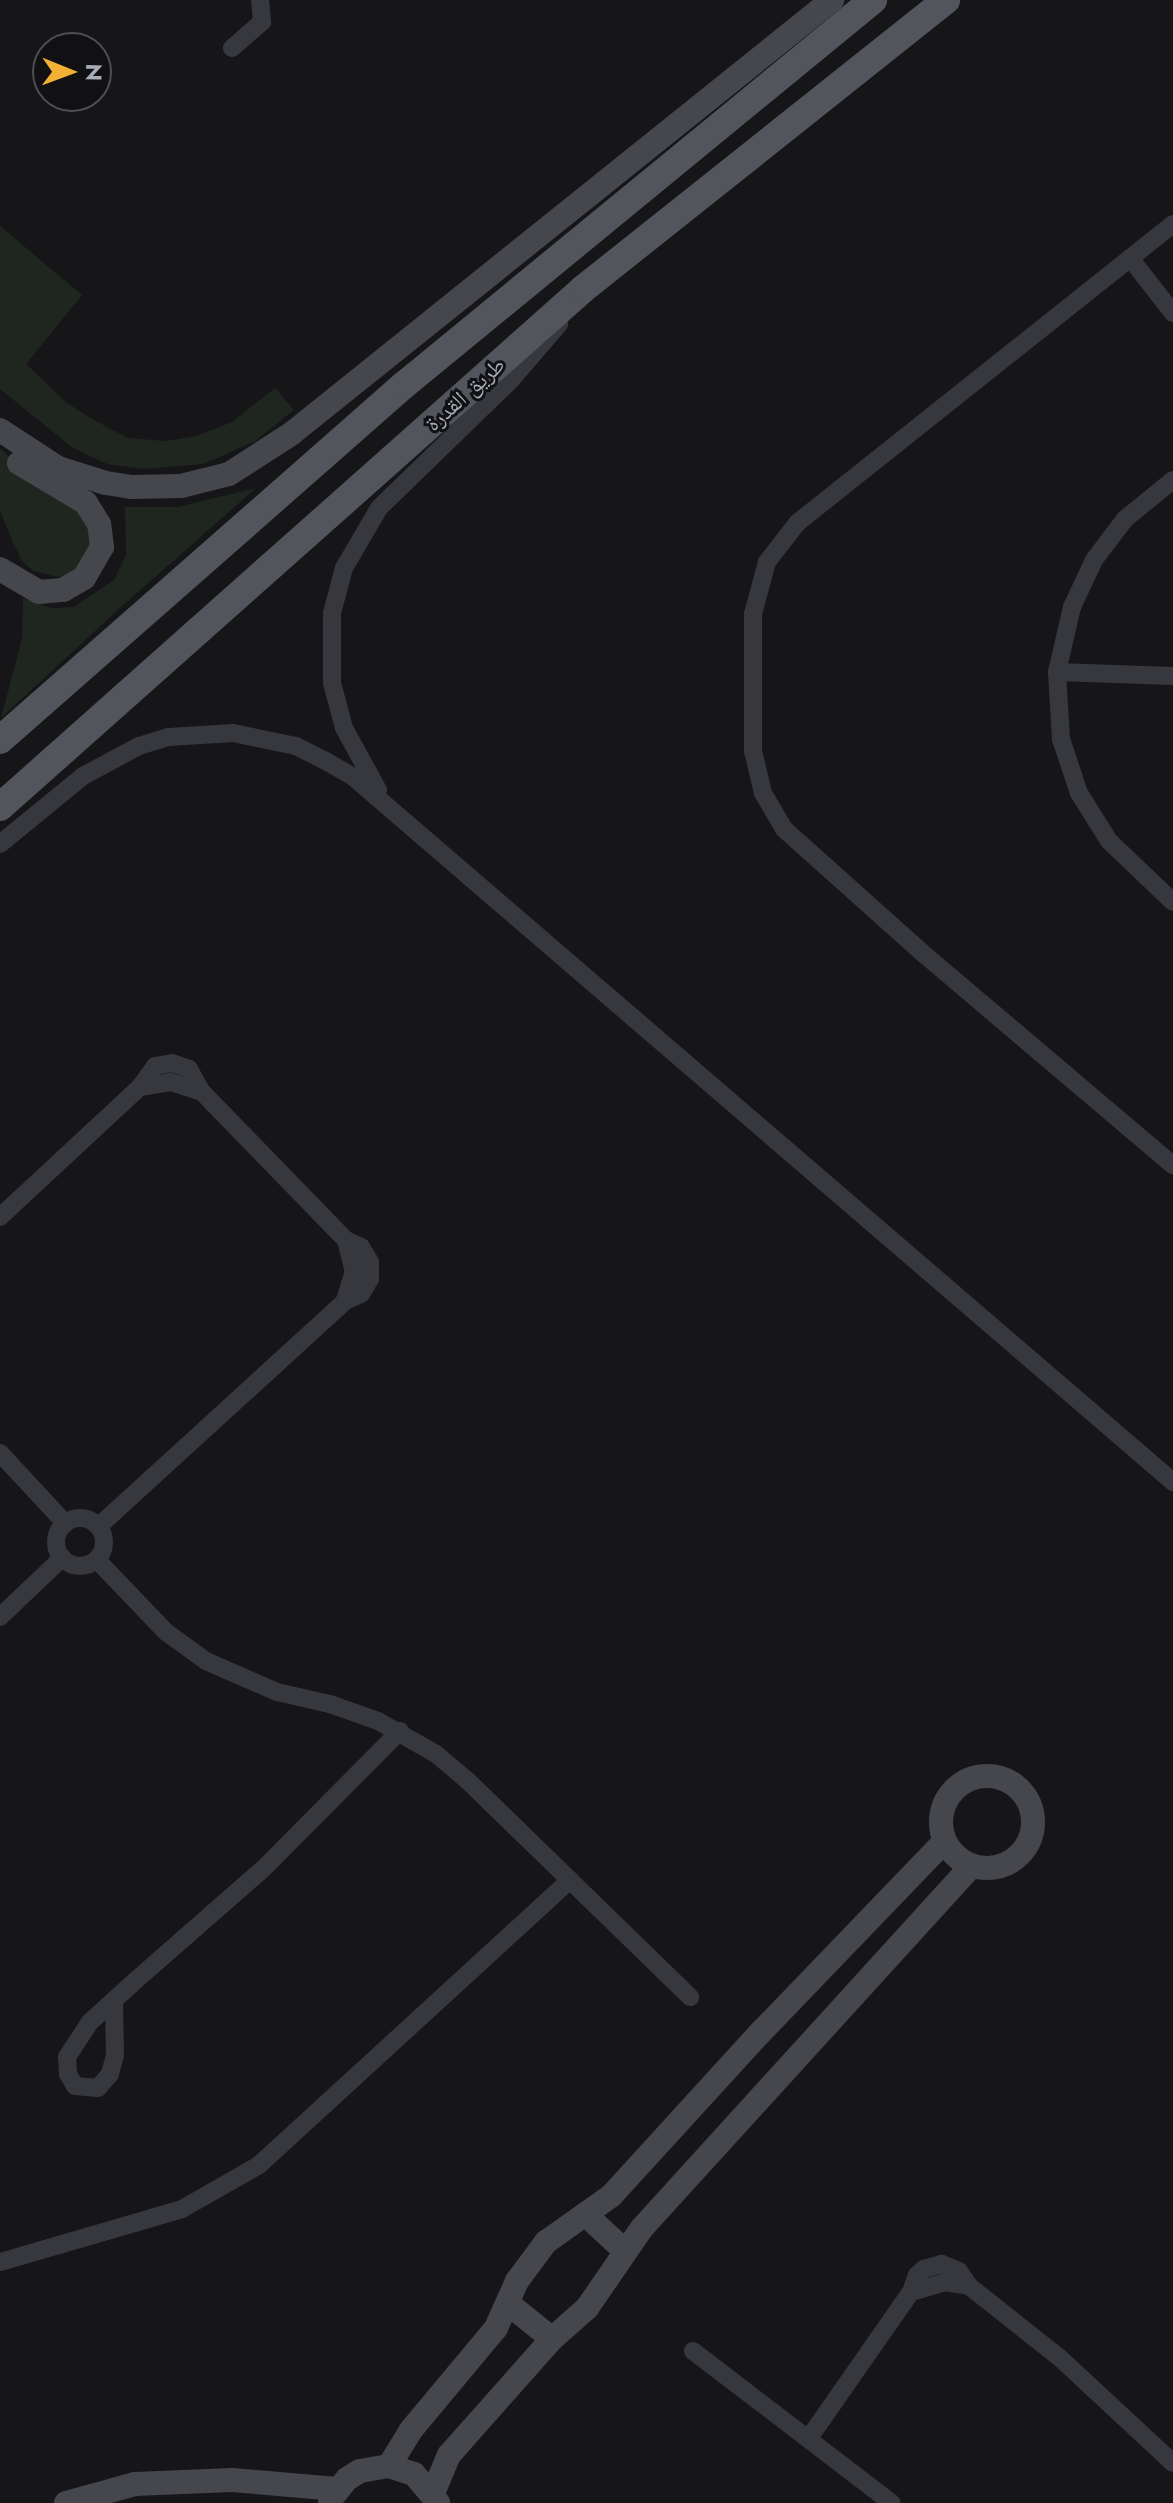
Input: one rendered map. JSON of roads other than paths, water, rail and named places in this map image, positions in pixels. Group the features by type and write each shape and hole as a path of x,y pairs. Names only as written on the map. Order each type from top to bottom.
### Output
{"main road":[{"name":"طريق القدرة","path":"0,740 404,385 873,0"},
{"name":"طريق القدرة","path":"0,807 583,289 946,0"}],"street":[{"path":"232,48 262,22 264,12 260,0"},
{"path":"0,430 58,468 106,483 131,487 181,486 229,474 291,434 832,0"},
{"path":"1173,224 798,522 776,547 760,579 753,614 753,751 763,793 772,812 799,845 1173,1165"},
{"path":"1130,258 1173,313"},
{"path":"395,816 352,748 332,683 332,613 344,568 379,508 511,380 549,336 583,289"},
{"path":"0,437 7,452 20,464 86,503 102,536 102,547 92,569 63,590 39,592 0,569"},
{"path":"1173,480 1125,519 1094,560 1072,607 1057,672 1061,739 1079,793 1109,841 1173,902"},
{"path":"1057,672 1173,676"},
{"path":"0,844 83,776 110,759 169,737 201,733 265,737 296,746 352,776 1173,1482"},
{"path":"0,1217 140,1087 148,1072 172,1063 189,1069 202,1092 346,1240 361,1247 372,1270 361,1294 345,1301 99,1526"},
{"path":"0,1453 65,1523"},
{"path":"79,1517 99,1526 105,1539 97,1560 79,1566 62,1558 57,1540 65,1523 79,1517"},
{"path":"0,1617 62,1558"},
{"path":"97,1560 166,1632 206,1661 249,1682 354,1712 400,1731 468,1781 690,1997"},
{"path":"114,2000 262,1870 400,1731"},
{"path":"978,1776 993,1776 1018,1787 1032,1811 1030,1840 1023,1852 999,1867 971,1866 960,1861 944,1842 941,1814 954,1789 978,1776"},
{"path":"389,2466 411,2430 488,2339 509,2304 517,2281 546,2242 587,2216 611,2196 761,2032 944,1842"},
{"path":"436,2498 449,2455 552,2339 570,2325 601,2290 624,2250 747,2109 971,1866"},
{"path":"0,2262 182,2209 259,2165 570,1880"},
{"path":"587,2216 624,2250"},
{"path":"809,2438 911,2292 917,2275 924,2269 942,2264 959,2271 969,2286 1060,2358 1173,2463"},
{"path":"509,2304 552,2339"},
{"path":"693,2351 892,2503"},
{"path":"66,2503 135,2484 232,2480 333,2496 360,2471 389,2466 414,2474 436,2498"}]}
